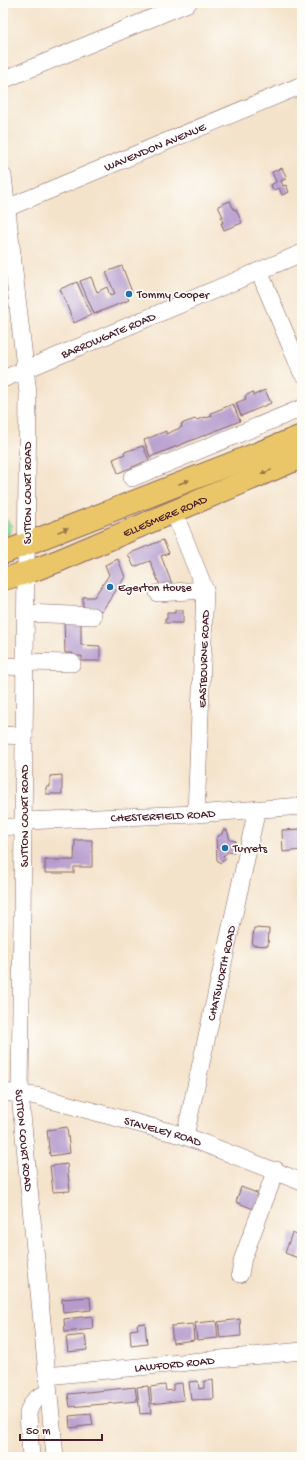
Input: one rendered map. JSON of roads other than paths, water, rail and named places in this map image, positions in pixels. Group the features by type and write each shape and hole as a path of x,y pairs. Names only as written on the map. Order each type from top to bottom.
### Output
{"highway":[{"name":"ELLESMERE ROAD","path":"3,553 27,545 302,436"},
{"name":"ELLESMERE ROAD","path":"3,579 26,573 302,457"}],"street":[{"path":"3,80 188,3"},
{"name":"WAVENDON AVENUE","path":"6,213 302,85"},
{"name":"SUTTON COURT ROAD","path":"3,176 6,213 28,392 27,613 24,736 20,1094 54,1457"},
{"name":"BARROWGATE ROAD","path":"3,379 26,368 302,253"},
{"path":"259,271 298,355 302,373"},
{"path":"132,478 302,408"},
{"name":"EASTBOURNE ROAD","path":"174,510 205,590 196,814"},
{"path":"158,593 205,590"},
{"path":"27,613 93,616"},
{"path":"3,666 72,663"},
{"path":"3,735 24,736"},
{"name":"CHESTERFIELD ROAD","path":"3,826 302,806"},
{"name":"CHATSWORTH ROAD","path":"185,1136 258,809"},
{"name":"STAVELEY ROAD","path":"3,1092 36,1096 185,1136 276,1170 302,1182"},
{"path":"240,1274 243,1258 276,1170"},
{"name":"LAWFORD ROAD","path":"47,1376 302,1351"},
{"path":"31,1457 28,1414 33,1401 48,1393"}],"place":[{"name":"Tommy Cooper","path":"129,294"},
{"name":"Egerton House","path":"110,587"},
{"name":"Turrets","path":"225,848"}]}
